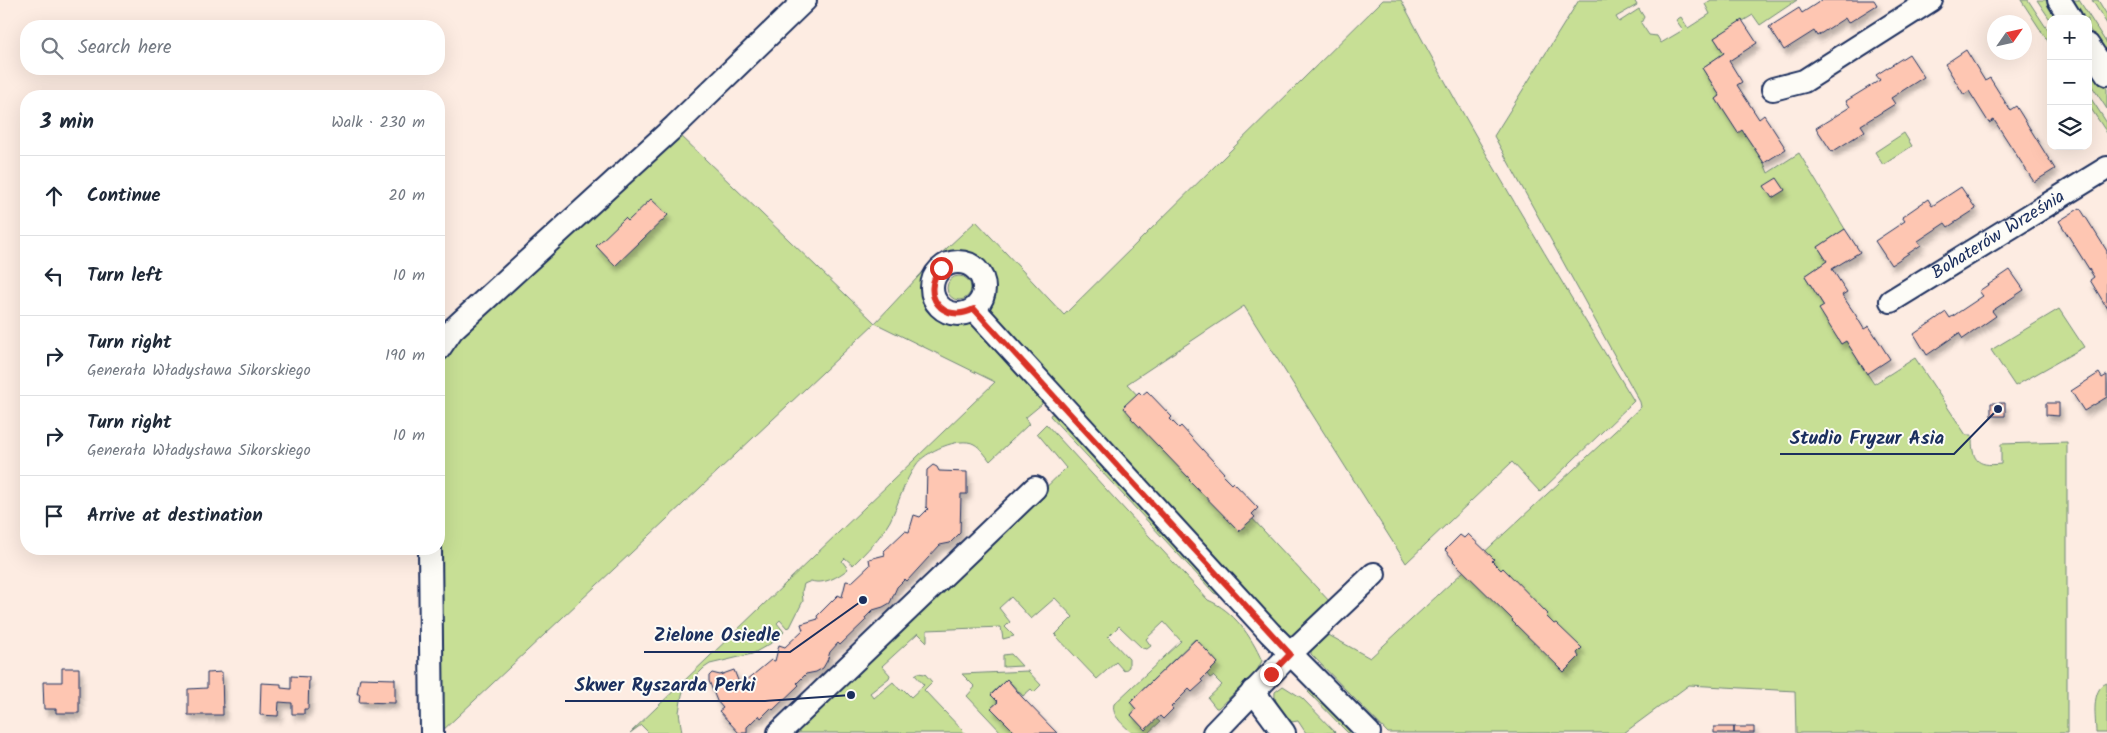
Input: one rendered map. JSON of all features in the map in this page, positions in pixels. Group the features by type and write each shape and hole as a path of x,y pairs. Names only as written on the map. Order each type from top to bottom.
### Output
{"street":[{"path":"445,340 452,330 675,126 805,0"},
{"path":"1773,89 1804,81 1931,0"},
{"path":"2059,0 2068,15"},
{"path":"2092,51 2107,74"},
{"name":"Bohaterów Września","path":"1891,301 2107,168"},
{"path":"974,309 1290,654 1369,733"},
{"path":"779,733 1035,488"},
{"path":"430,555 432,733"},
{"path":"1214,733 1290,654 1374,574"},
{"path":"1253,691 1284,733"}],"green space":[{"path":"1383,0 1401,0 1485,152 1634,401 1540,492 1512,462 1406,563 1244,306 1127,384 1331,603 1297,635 1289,635 1279,630 991,316 988,275 982,265 975,259 957,255 939,263 932,270 926,284 929,301 940,314 969,324 980,332 1042,399 1042,404 1025,418 1029,424 990,461 978,447 968,442 952,444 926,455 912,471 890,521 868,550 853,565 845,558 842,561 848,569 835,577 826,581 811,581 804,584 802,591 803,601 790,627 787,628 780,620 777,623 784,632 775,641 752,654 710,664 684,688 679,712 682,733 649,733 641,725 630,733 995,382 875,323 933,261 976,221 1064,315"},
{"path":"1579,0 1634,0 1637,5 1616,17 1619,22 1639,9 1644,17 1641,23 1649,35 1657,36 1661,43 1683,30 1676,20 1681,17 1688,28 1710,14 1705,4 1711,0 1797,0 1760,25 1753,15 1714,38 1724,53 1702,68 1720,96 1716,99 1738,132 1742,130 1764,163 1768,173 1799,153 1845,229 1818,247 1827,261 1805,276 1824,306 1841,344 1846,341 1874,384 1915,358 1966,435 1972,435 1974,456 1980,462 1986,464 2001,464 2001,444 2067,442 2067,733 1796,733 1795,691 1689,685 1624,733 1388,733 1311,654 1311,650 1325,633 1370,658 1641,407 1640,402 1494,136"},
{"path":"2021,0 2028,0 2047,29 2047,40 2032,15"},
{"path":"2037,0 2049,0 2058,15 2047,15"},
{"path":"2071,0 2079,0 2089,15 2080,15"},
{"path":"2092,0 2098,0 2107,15 2107,24"},
{"path":"2092,20 2107,44 2107,56 2092,33"},
{"path":"2092,66 2107,89 2107,109 2092,86"},
{"path":"2092,100 2107,123 2107,133 2092,110"},
{"path":"677,132 875,323 440,733 440,555 445,555 445,349"},
{"path":"1904,133 1912,146 1883,165 1875,152"},
{"path":"954,276 964,276 971,283 971,293 964,300 954,300 947,293 947,283"},
{"path":"2059,309 2084,347 2015,386 1991,350"},
{"path":"1055,414 1226,598 1214,593 1050,416"},
{"path":"1046,424 1208,600 1226,611 1241,625 1253,642 1262,661 1255,674 1216,708 1208,698 1222,685 1213,676 1210,678 1207,674 1218,663 1195,639 1130,702 1136,709 1131,715 1145,730 1156,719 1160,722 1148,733 1132,733 1116,716 1114,704 1181,641 1164,622 1146,639 1151,646 1147,649 1142,648 1119,626 1108,637 1129,659 1129,667 1124,671 1116,662 1097,679 1055,635 1073,617 1055,598 1031,619 1011,597 999,608 1010,622 1005,627 1014,636 1003,639 1001,627 927,630 927,642 918,633 882,666 890,675 889,678 870,693 874,698 893,682 900,690 903,689 911,697 924,685 915,675 918,673 925,674 932,682 924,690 965,733 792,733 1066,468 1037,433"},
{"path":"1011,654 1022,666 1003,667 1003,655"},
{"path":"1028,671 1041,685 1034,692 1031,689 1023,696 1007,679 991,694 998,702 991,708 1016,733 1002,733 967,696 975,687 962,674"},
{"path":"2107,683 2107,733 2096,733 2096,698 2098,691"},
{"path":"1283,686 1302,698 1336,733 1306,733 1298,721 1291,722 1280,708 1275,696 1275,692"},
{"path":"1312,688 1356,733 1348,733 1308,692"}],"building":[{"path":"1822,0 1874,0 1877,5 1848,23 1845,18 1817,36 1814,31 1784,50 1769,27 1799,8 1802,13"},
{"path":"1742,20 1757,43 1729,61 1742,82 1737,85 1759,119 1764,115 1786,149 1764,163 1742,130 1738,133 1716,99 1720,96 1702,68 1724,53 1714,38"},
{"path":"1966,50 1985,81 1990,78 2010,110 2016,106 2055,169 2034,182 1994,120 1989,123 1969,91 1964,95 1945,64"},
{"path":"1909,54 1924,77 1891,98 1895,104 1861,125 1865,131 1832,152 1816,128 1850,107 1846,101 1880,80 1876,75"},
{"path":"1777,178 1785,190 1772,198 1764,186"},
{"path":"1961,187 1976,209 1948,227 1945,223 1918,241 1921,245 1891,265 1875,241 1905,221 1902,217 1928,199 1932,206"},
{"path":"651,199 668,215 615,266 596,246 625,218 628,221"},
{"path":"2080,208 2107,251 2107,308 2090,280 2094,277 2059,221"},
{"path":"1845,229 1860,252 1832,269 1847,292 1842,295 1864,329 1869,326 1890,359 1867,374 1846,341 1841,344 1819,309 1824,306 1805,276 1827,261 1818,247"},
{"path":"2010,270 2024,290 1992,311 1996,316 1963,339 1959,333 1927,355 1914,334 1946,312 1950,318 1983,296 1979,291"},
{"path":"2099,373 2102,378 2107,375 2107,397 2084,411 2071,391"},
{"path":"1147,391 1172,417 1170,419 1179,428 1181,426 1224,473 1222,475 1231,484 1233,482 1258,508 1252,514 1255,517 1239,531 1131,418 1123,407 1139,392 1142,395"},
{"path":"1991,403 2005,403 2005,416 1991,416"},
{"path":"2046,403 2059,403 2059,416 2046,415"},
{"path":"933,465 939,471 967,472 967,494 961,494 960,533 950,543 940,545 907,581 905,579 897,587 890,603 873,610 865,618 866,620 840,645 838,643 830,652 823,668 806,674 797,683 799,685 773,710 771,708 761,718 759,715 747,727 747,733 739,733 719,711 723,708 717,701 709,681 709,676 712,673 720,675 734,670 739,683 747,680 771,660 775,661 779,645 785,647 803,630 801,624 818,619 817,616 838,595 842,597 846,581 852,582 870,565 869,559 885,555 884,551 905,531 909,532 914,515 920,517 928,509 926,507 927,470"},
{"path":"1468,534 1494,559 1492,561 1501,570 1503,568 1548,614 1546,616 1554,624 1556,623 1582,648 1577,653 1579,657 1564,672 1453,561 1445,550 1460,535 1464,538"},
{"path":"1196,639 1218,663 1201,680 1203,682 1192,692 1189,689 1171,707 1173,709 1163,719 1160,716 1145,730 1131,715 1136,709 1130,702"},
{"path":"62,668 79,668 79,713 56,713 56,709 44,709 43,682 62,682"},
{"path":"222,672 223,715 188,715 188,689 207,688 207,673"},
{"path":"291,676 309,677 308,709 304,709 304,714 292,714 292,703 279,702 278,716 260,715 261,683 281,684 281,688 291,689"},
{"path":"360,678 395,679 395,703 359,702 360,694 357,694"},
{"path":"1007,679 1057,733 1016,733 991,708 998,702 991,695"},
{"path":"1714,727 1734,727 1734,733 1714,733"},
{"path":"1734,727 1754,727 1754,733 1734,733"}],"place":[{"name":"Studio Fryzur Asia","path":"1998,409"},
{"name":"Zielone Osiedle","path":"863,600"},
{"name":"Skwer Ryszarda Perki","path":"851,695"}],"route":[{"path":"941,268 935,275 932,283 932,292 940,308 957,314 966,313 974,309 1290,654 1271,674"}]}
